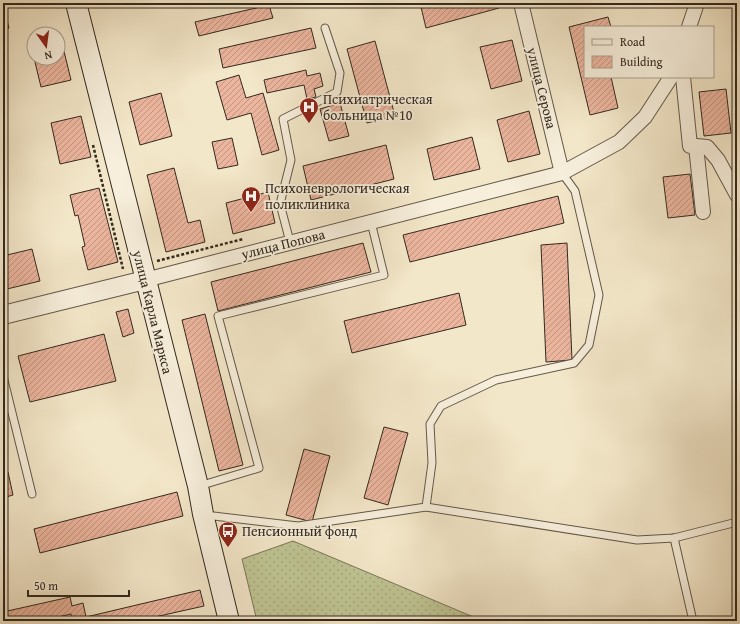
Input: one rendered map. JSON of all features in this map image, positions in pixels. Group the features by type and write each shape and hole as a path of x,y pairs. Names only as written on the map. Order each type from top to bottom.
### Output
{"main road":[{"name":"улица Карла Маркса","path":"76,3 198,486 203,514 229,621"}],"street":[{"name":"улица Серова","path":"521,3 562,172"},
{"path":"689,26 697,3"},
{"name":"улица Попова","path":"3,315 145,280 562,172 619,142 645,117 670,78"},
{"path":"683,78 690,146 707,147 718,160 737,195"},
{"path":"696,146 703,212"}],"lane":[{"path":"290,242 280,204 291,160 283,119 337,92 340,73 325,28"},
{"path":"426,507 432,463 430,424 441,406 496,380 574,363 588,345 599,294 575,191 562,172"},
{"path":"198,486 260,468 218,316 384,274 371,222"},
{"path":"3,376 32,494"},
{"path":"203,514 298,526 426,507 637,540 674,538 737,522"},
{"path":"674,538 694,621"}],"green space":[{"path":"293,541 483,621 257,621 242,559"}],"building":[{"path":"420,3 497,3 499,8 426,28"},
{"path":"552,3 569,3 553,7"},
{"path":"3,5 9,28 3,30"},
{"path":"269,5 273,18 199,36 195,22"},
{"path":"734,14 737,14 737,30"},
{"path":"608,17 611,26 584,26 584,78 611,78 618,108 590,115 569,27"},
{"path":"311,28 316,48 223,68 219,49"},
{"path":"512,40 522,81 491,89 480,47"},
{"path":"375,41 395,116 367,123 347,49"},
{"path":"66,60 71,80 41,87 36,66 66,66"},
{"path":"306,70 307,76 320,73 323,86 314,89 316,97 307,99 304,85 267,93 264,80"},
{"path":"239,75 246,98 263,93 279,150 262,155 251,113 227,120 216,82"},
{"path":"726,89 731,133 704,136 699,92"},
{"path":"161,93 172,136 140,145 129,102"},
{"path":"340,103 349,136 329,141 320,109"},
{"path":"529,111 540,154 508,162 497,120"},
{"path":"81,116 91,157 60,164 51,123"},
{"path":"472,137 480,169 434,180 427,149"},
{"path":"232,138 238,165 218,169 212,142"},
{"path":"386,145 394,179 311,200 303,166"},
{"path":"174,168 188,223 200,220 205,242 166,252 147,175"},
{"path":"690,174 695,215 668,218 663,177"},
{"path":"99,188 118,262 88,270 82,247 85,246 78,215 75,216 70,195"},
{"name":"Психоневрологическая поликлиника","path":"268,192 275,223 233,234 226,203"},
{"path":"558,196 564,223 410,262 403,235"},
{"path":"363,243 371,272 218,311 211,282"},
{"path":"567,243 572,360 546,362 541,245"},
{"path":"32,249 40,281 3,290 3,256"},
{"path":"459,293 466,325 352,353 344,321"},
{"path":"128,309 134,333 123,337 116,312"},
{"path":"205,314 243,465 219,471 182,320"},
{"path":"104,334 116,381 30,402 18,356"},
{"path":"384,427 408,433 388,505 364,498"},
{"path":"304,449 330,456 312,522 286,515"},
{"path":"8,472 13,495 3,498 3,474"},
{"path":"177,492 183,516 40,553 34,529"},
{"path":"200,590 204,606 137,621 86,621 85,617 72,620 71,614 41,621 3,621 3,612 70,597 72,606 83,603 86,617"}],"place":[{"name":"Психиатрическая больница №10","path":"309,124"},
{"name":"Психоневрологическая поликлиника","path":"251,213"},
{"name":"Пенсионный фонд","path":"228,548"}]}
